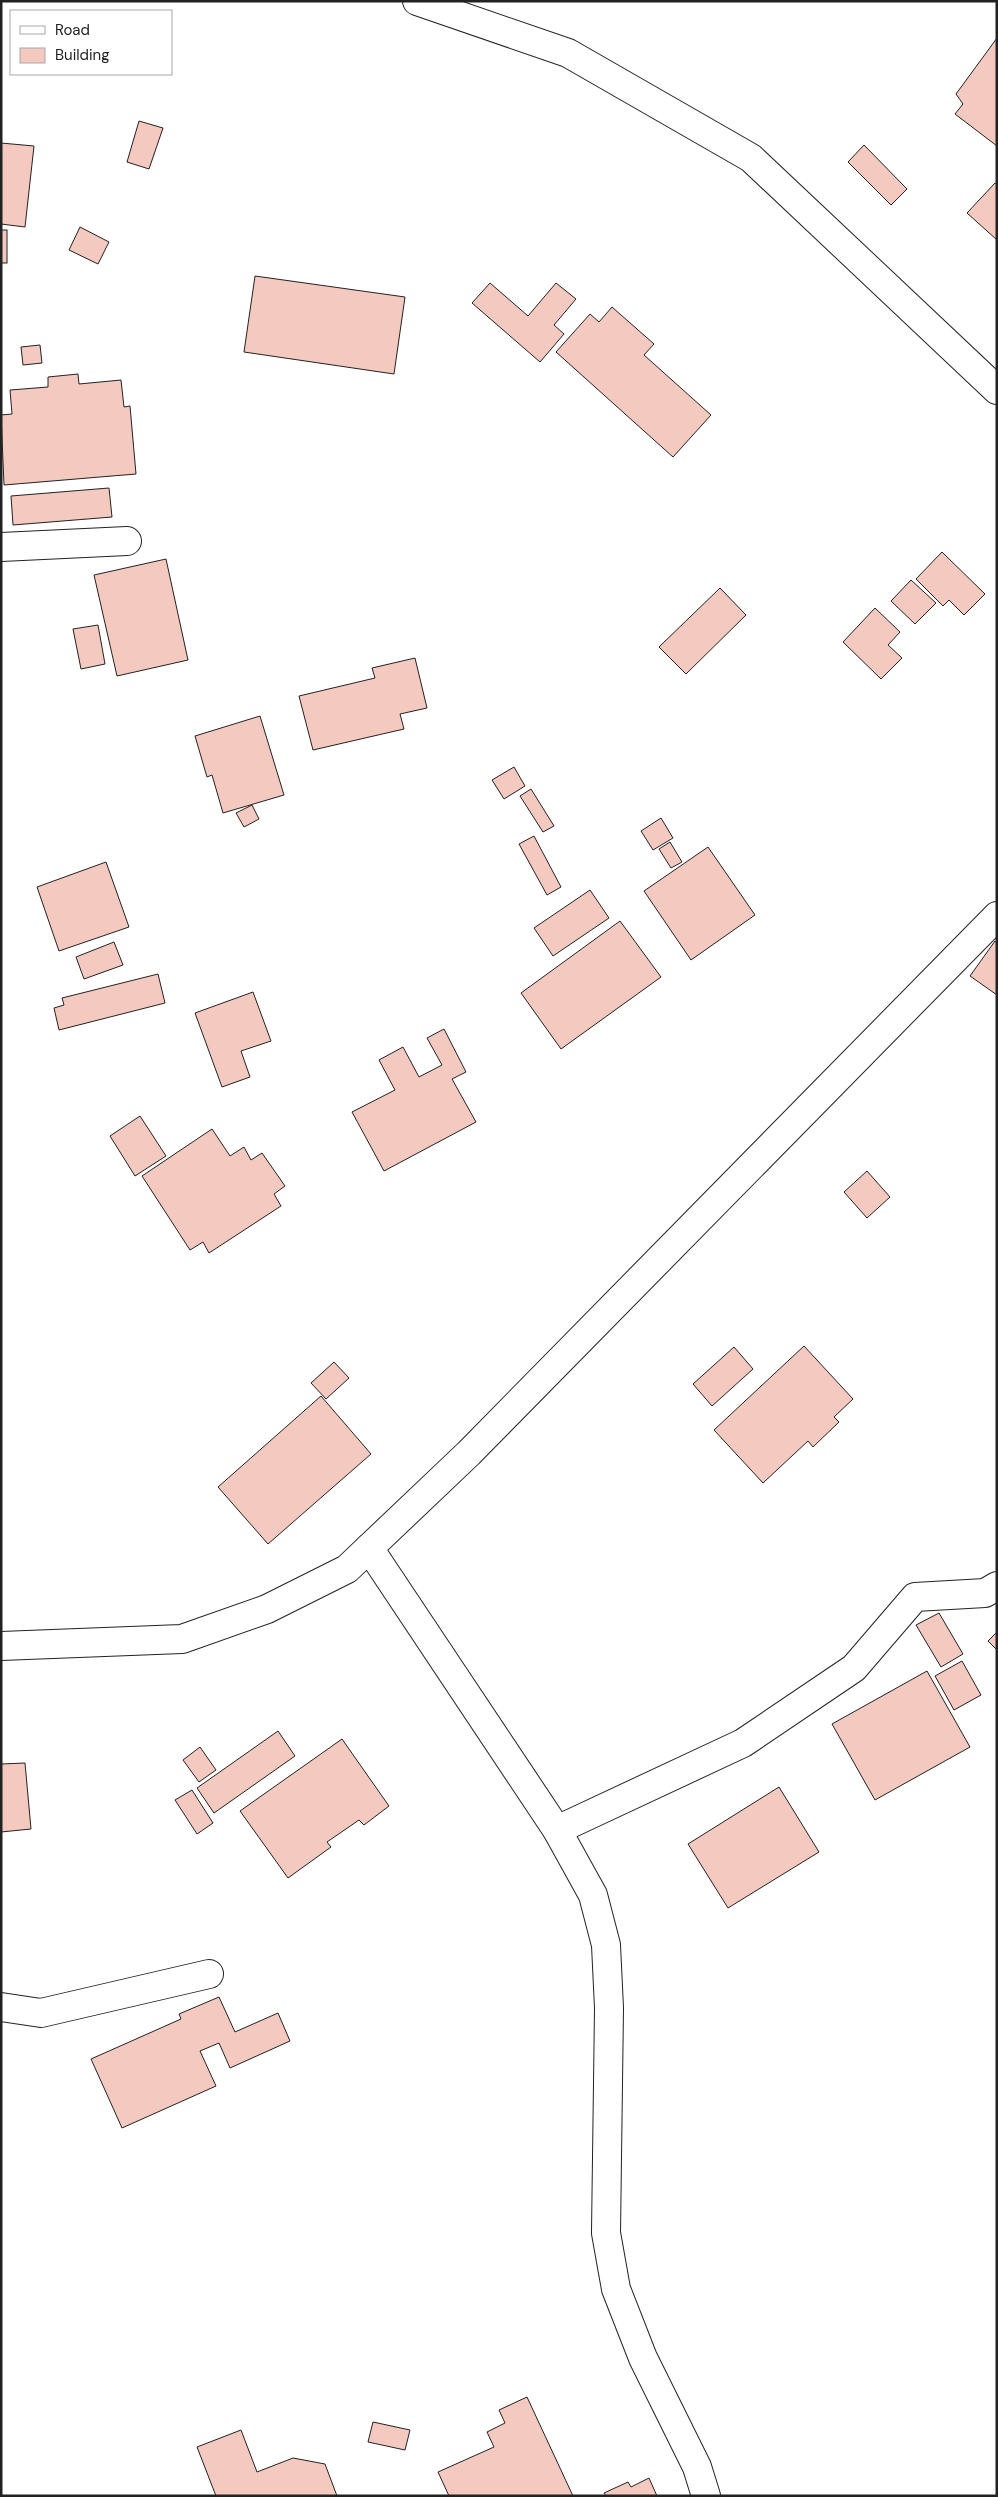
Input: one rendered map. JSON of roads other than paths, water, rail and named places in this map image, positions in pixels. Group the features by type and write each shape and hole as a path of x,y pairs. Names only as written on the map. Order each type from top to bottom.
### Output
{"street":[{"path":"417,1 568,53 751,158 997,390"},
{"path":"1,547 127,541"},
{"path":"1,1646 182,1639 267,1609 347,1569 469,1454 997,916"},
{"path":"369,1548 557,1830 593,1894 606,1945 609,2008 606,2233 616,2289 643,2358 697,2467 706,2496"},
{"path":"557,1830 743,1743 854,1668 915,1597 985,1593 997,1586"},
{"path":"1,2007 40,2013 209,1974"}]}
